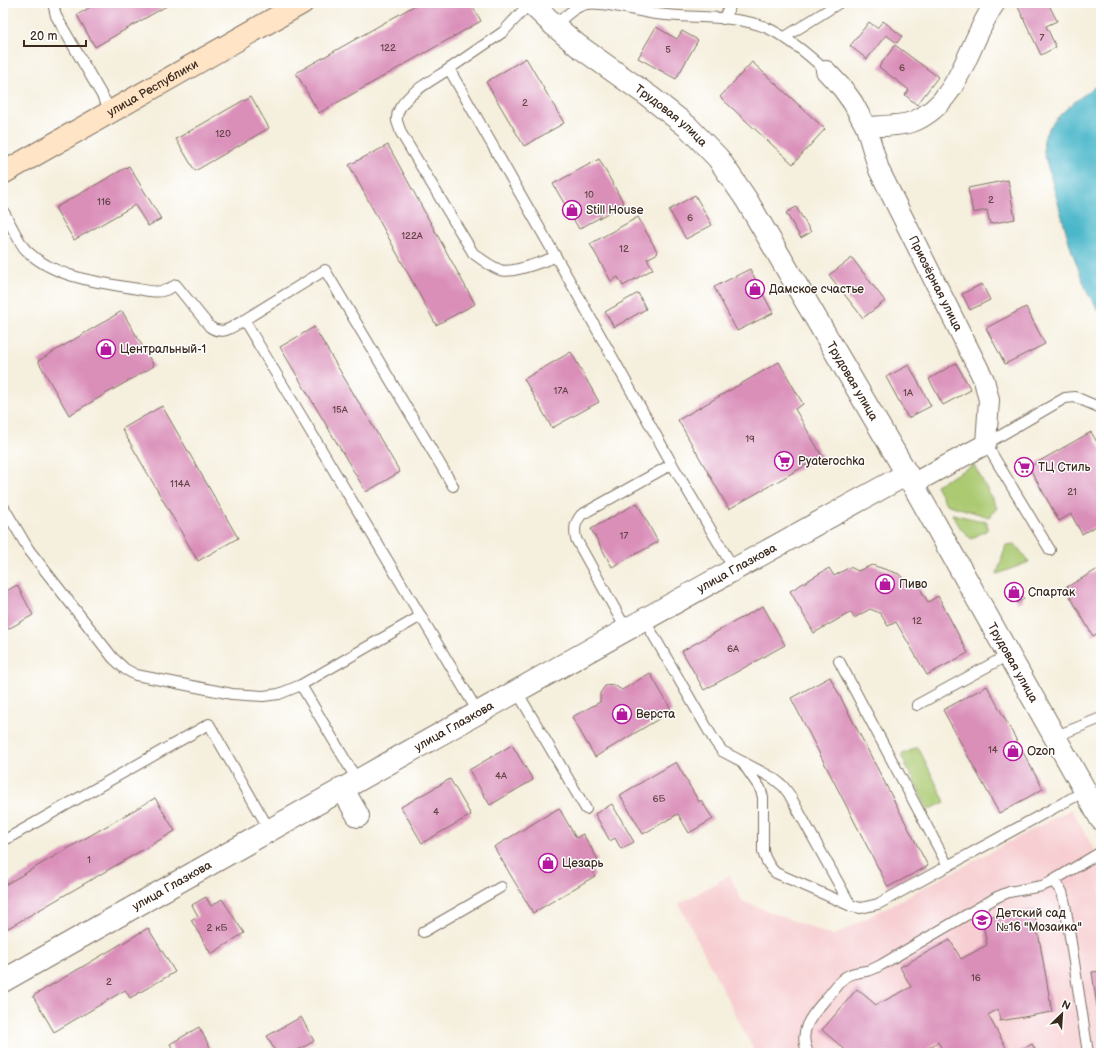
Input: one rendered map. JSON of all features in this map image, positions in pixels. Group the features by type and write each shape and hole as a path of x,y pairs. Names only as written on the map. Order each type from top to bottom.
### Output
{"main road":[{"name":"улица Республики","path":"3,173 302,3"}],"street":[{"name":"Трудовая улица","path":"530,3 577,45 650,97 688,127 718,158 746,199 910,479 1101,819"},
{"path":"866,127 911,122 922,117 935,107 945,97 956,80 987,14 995,3"},
{"name":"Приозёрная улица","path":"826,71 843,89 853,103 866,127 879,170 984,380 989,400 986,444"},
{"path":"910,479 986,444"},
{"name":"улица Глазкова","path":"3,981 349,784 734,569 910,479"},
{"path":"349,784 358,816"}],"lane":[{"path":"53,3 56,16 111,111"},
{"path":"530,3 503,32 408,96 400,107 397,120 401,133 473,253 487,264 502,270 515,270 556,257"},
{"path":"722,19 732,3"},
{"path":"555,26 573,10 588,4 600,4 656,14 745,21 765,27 784,37 808,54 826,71"},
{"path":"784,37 836,4"},
{"path":"449,69 672,464 734,569"},
{"path":"3,210 25,250 53,269 96,282 155,291 163,291 176,285 210,327 217,332 226,331 325,270 453,486"},
{"path":"244,320 478,712"},
{"path":"1050,550 986,444 1065,398 1075,397 1101,408"},
{"path":"672,464 581,514 574,529 576,538 722,751 773,778 783,786 789,794 851,906"},
{"path":"3,506 29,550 113,658 124,669 136,675 240,694 263,696 279,694 301,685 421,616"},
{"path":"917,705 1008,654"},
{"path":"839,661 948,866"},
{"path":"301,685 349,784"},
{"path":"516,690 586,809"},
{"path":"1054,737 1101,718"},
{"path":"3,841 209,724 270,829"},
{"path":"742,762 760,788 763,797 763,852 765,860 770,868 776,873 851,906 861,908 878,904 1085,791"},
{"path":"808,1053 804,1044 808,1023 813,1014 841,981 848,975 869,970 881,965 1009,892 1042,886 1101,852"},
{"path":"1053,881 1062,892 1065,904 1088,1053"},
{"path":"423,932 501,887"}],"shaded area":[{"name":"Детский сад №16 \"Мозаика\"","path":"1071,809 1101,861 1101,1053 755,1053 679,904 730,875 742,901 833,936"}],"green space":[{"path":"974,465 997,508 989,517 946,504 936,485"},
{"path":"952,514 987,522 987,530 971,539 961,529"},
{"path":"1015,544 1029,562 997,574 1006,545"},
{"path":"918,747 945,802 928,810 901,755"}],"water":[{"path":"1101,83 1101,314 1087,292 1071,249 1044,153 1044,140 1052,124 1067,108"}],"building":[{"path":"97,3 170,4 95,47 77,15"},
{"path":"419,3 471,3 481,21 319,113 296,73"},
{"path":"1027,3 1048,3 1057,21 1046,26 1056,47 1041,55 1018,7"},
{"path":"883,21 902,36 897,43 886,35 867,59 850,46 869,22 877,28"},
{"path":"656,27 677,39 682,31 698,40 676,79 638,58"},
{"path":"895,45 938,77 917,105 905,95 909,90 879,67"},
{"path":"526,58 564,123 524,146 486,82"},
{"path":"752,62 825,129 793,164 720,97"},
{"path":"251,96 269,128 195,171 176,139"},
{"path":"388,145 475,304 436,325 349,165"},
{"path":"599,159 624,204 579,229 553,184"},
{"path":"129,166 161,219 148,226 135,205 74,240 55,208"},
{"path":"1008,180 1015,219 990,224 987,210 973,213 968,188"},
{"path":"695,195 712,225 686,239 669,210"},
{"path":"796,207 811,232 801,238 786,213"},
{"path":"638,217 658,253 647,259 653,269 623,286 618,277 611,281 590,244"},
{"path":"852,258 885,301 863,318 829,275"},
{"path":"750,269 773,313 737,331 714,287"},
{"path":"982,284 990,300 970,310 962,294"},
{"path":"638,293 646,309 614,327 605,312"},
{"path":"1026,307 1045,344 1005,364 986,328"},
{"path":"122,311 154,366 69,415 38,361"},
{"path":"314,327 400,472 366,492 280,347"},
{"path":"571,352 599,402 552,428 524,379"},
{"path":"779,362 803,404 795,409 822,456 729,509 678,420"},
{"path":"956,363 971,390 943,405 929,379"},
{"path":"909,365 931,406 908,418 886,377"},
{"path":"162,406 238,538 198,561 122,429"},
{"path":"1091,432 1101,449 1101,523 1082,534 1071,514 1059,521 1029,467"},
{"path":"637,503 658,542 612,567 591,529"},
{"path":"872,565 899,574 910,586 919,587 928,602 938,596 968,653 927,675 896,622 888,626 880,613 870,609 854,618 851,612 814,633 790,591 829,568 834,576 850,567 858,571"},
{"path":"1100,568 1101,631 1093,636 1065,588"},
{"path":"17,585 33,615 3,632 3,593"},
{"path":"1016,586 1024,599 1017,603 1009,589"},
{"path":"763,606 785,645 704,690 682,651"},
{"name":"Верста","path":"650,673 672,711 595,757 572,717 600,702 600,693 605,686 614,685 622,690"},
{"path":"830,677 928,866 888,887 791,698"},
{"path":"987,686 1043,789 999,813 943,710"},
{"path":"512,745 533,780 490,805 469,770"},
{"path":"676,762 699,802 701,800 713,819 689,833 678,814 643,834 620,795"},
{"path":"450,779 471,815 422,843 401,807"},
{"path":"155,798 175,831 3,931 3,886"},
{"path":"612,804 634,842 621,849 615,838 610,841 595,814"},
{"name":"Цезарь","path":"559,808 576,838 583,834 598,860 589,865 595,876 533,913 494,847"},
{"path":"206,897 211,906 222,899 244,933 211,954 191,920 198,916 192,905"},
{"path":"1034,909 1052,1012 1000,1021 998,1009 988,1015 1009,1053 944,1053 938,1042 927,1049 932,1053 849,1053 822,1030 857,989 876,1005 911,987 900,967 950,940 961,959 987,945 982,918"},
{"path":"148,928 175,972 130,998 125,990 54,1032 33,996"},
{"path":"1101,971 1101,1026 1100,1026 1092,972"},
{"path":"301,1017 314,1041 293,1053 276,1053 267,1036"},
{"path":"199,1027 213,1053 175,1053 170,1044"},
{"path":"1032,1044 1037,1053 1015,1053"}],"place":[{"name":"Still House","path":"572,210"},
{"name":"Дамское счастье","path":"755,289"},
{"name":"Центральный-1","path":"106,349"},
{"name":"Pyaterochka","path":"784,461"},
{"name":"ТЦ Стиль","path":"1024,467"},
{"name":"Пиво","path":"885,584"},
{"name":"Спартак","path":"1014,592"},
{"name":"Верста","path":"622,714"},
{"name":"Ozon","path":"1013,751"},
{"name":"Цезарь","path":"548,863"},
{"name":"Детский сад №16 \"Мозаика\"","path":"982,920"}]}
